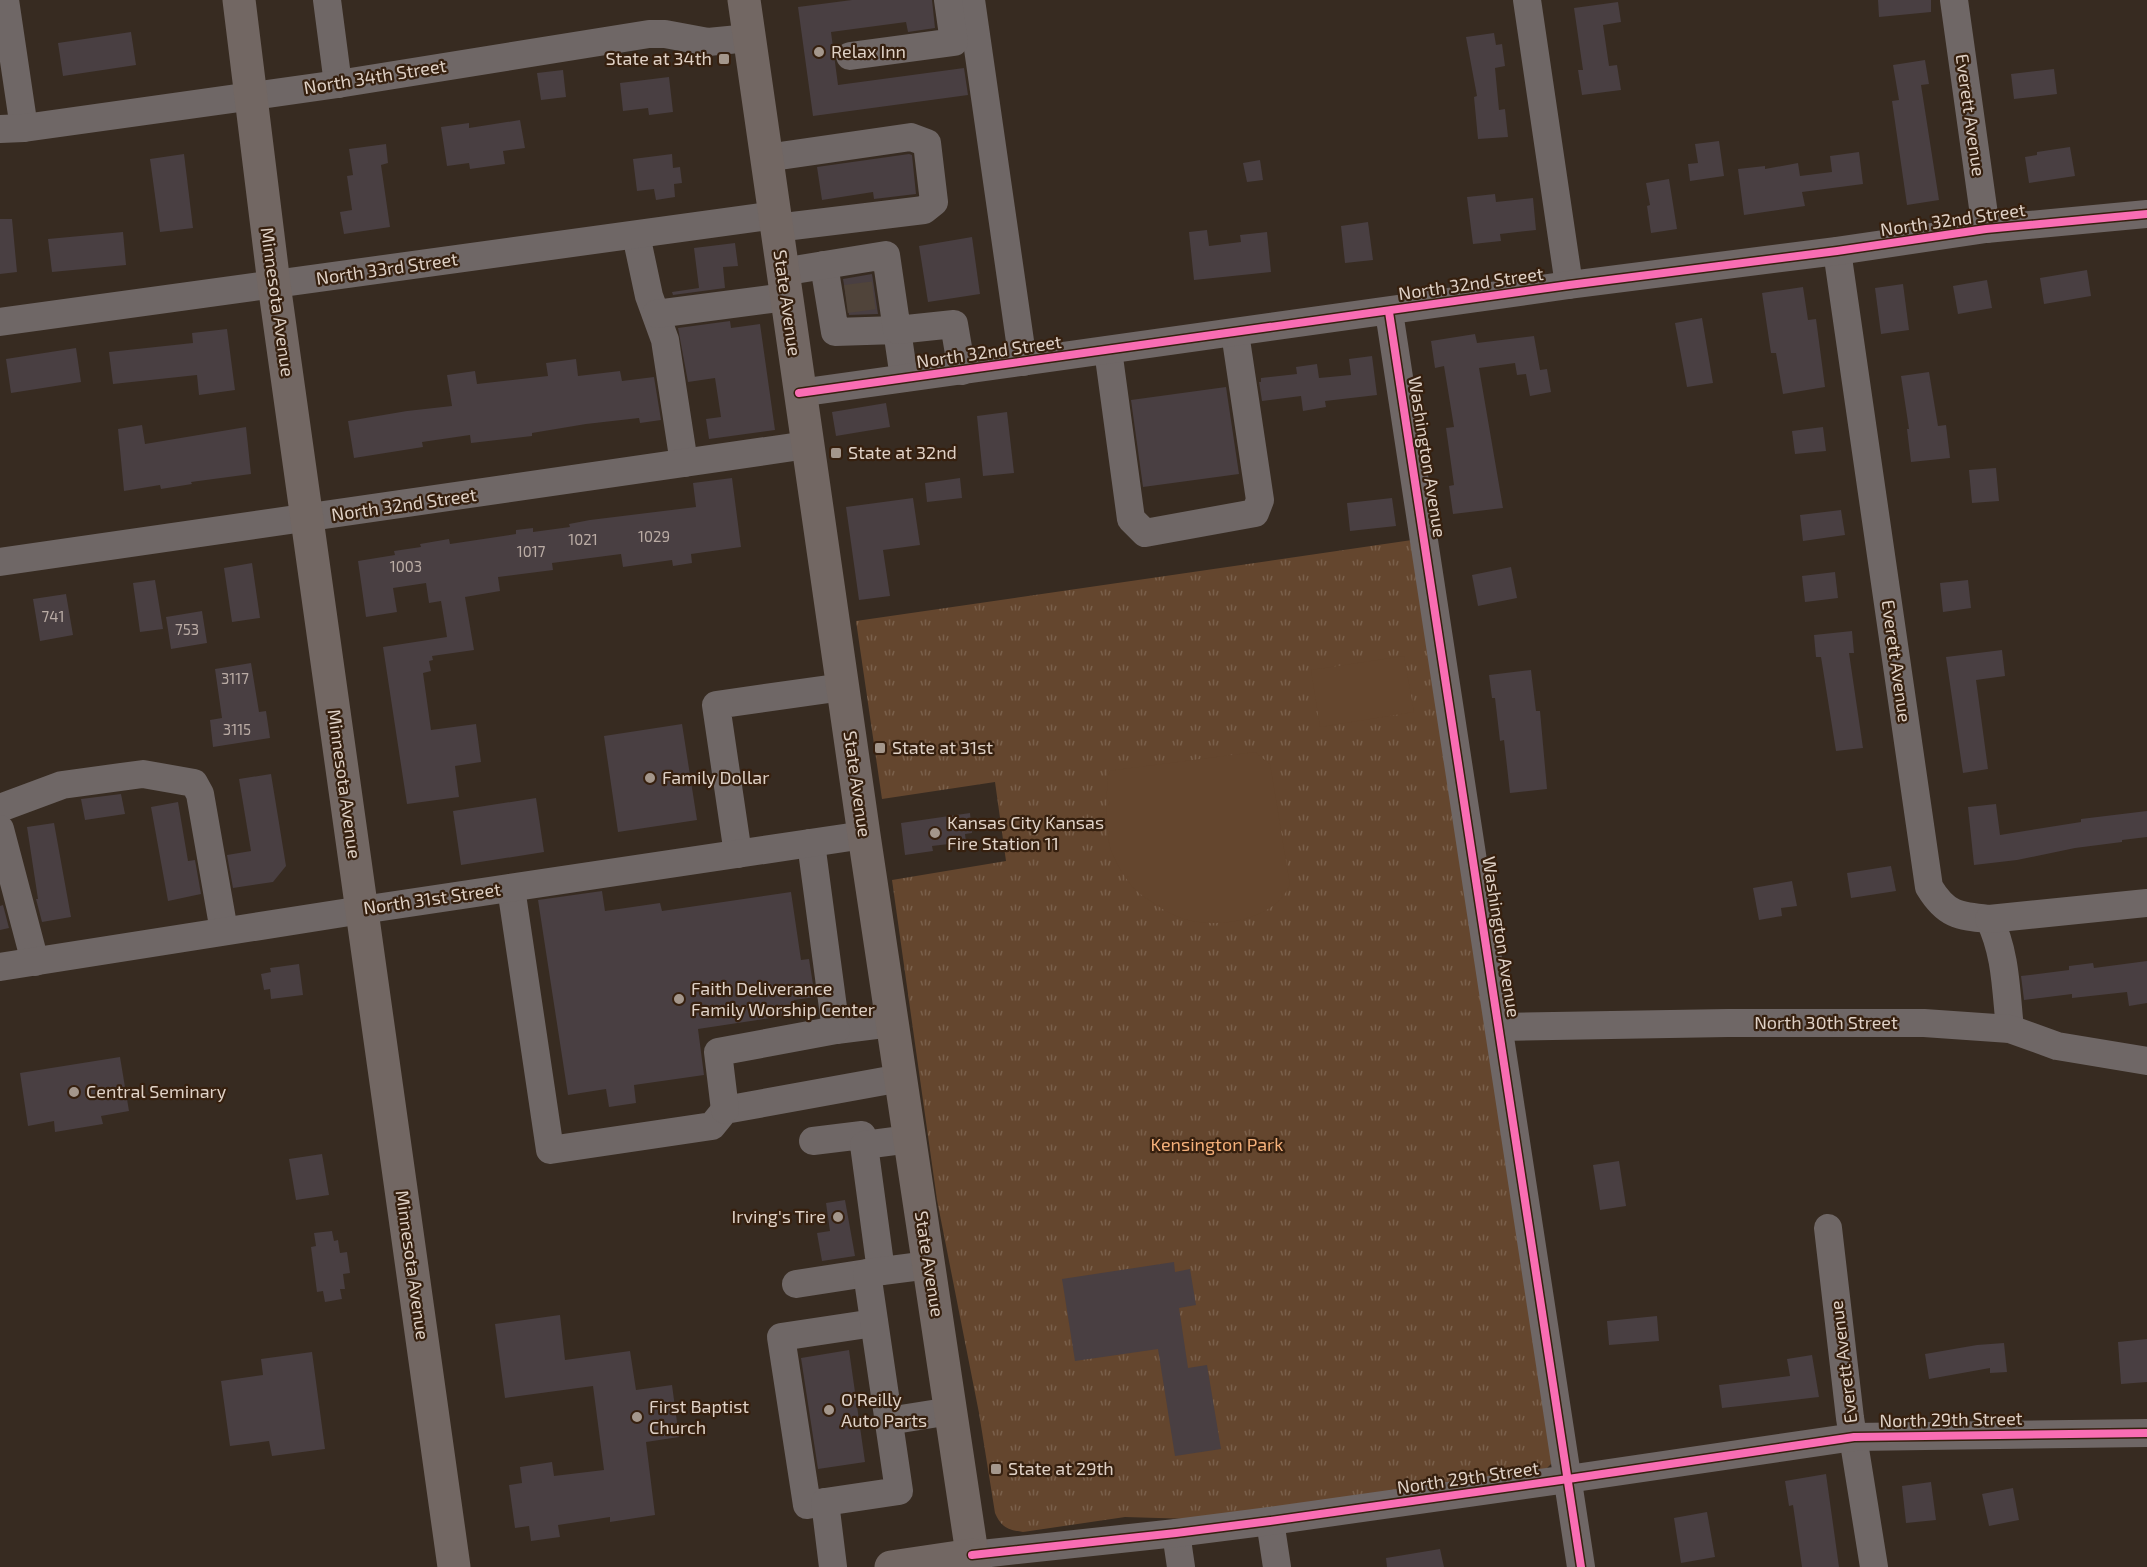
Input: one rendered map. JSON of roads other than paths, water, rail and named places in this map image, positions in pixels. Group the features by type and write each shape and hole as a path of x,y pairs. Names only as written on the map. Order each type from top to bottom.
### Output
{"main road":[{"name":"Minnesota Avenue","path":"238,0 274,285 454,1567"},
{"name":"State Avenue","path":"744,0 864,835 973,1561"},
{"name":"North 29th Street","path":"900,1566 973,1561"}],"street":[{"path":"5,0 12,128"},
{"path":"327,0 338,84"},
{"path":"850,56 954,42 948,0"},
{"path":"971,0 1023,362"},
{"path":"1527,0 1569,285"},
{"name":"Everett Avenue","path":"1954,0 1986,229"},
{"name":"North 34th Street","path":"12,128 338,84 650,34 665,34 708,42 749,38"},
{"name":"North 33rd Street","path":"0,322 636,235 924,210 934,202 927,143 911,137 766,158"},
{"name":"North 32nd Street","path":"800,393 1986,229 2147,214"},
{"path":"636,235 650,296 665,340 684,463"},
{"name":"Everett Avenue","path":"1838,251 1929,887 1939,903 1961,916 1989,919"},
{"path":"656,314 784,285 824,265 886,255 888,293 897,330 904,378"},
{"path":"824,265 838,300 835,332"},
{"name":"Washington Avenue","path":"1389,312 1581,1567"},
{"path":"792,338 835,332 897,330 954,324 962,370"},
{"path":"1108,351 1131,519 1145,533 1255,513 1260,500 1235,333"},
{"name":"North 32nd Street","path":"0,562 807,445"},
{"path":"738,854 716,705 843,687"},
{"path":"0,808 62,785 142,774 194,783 200,794 224,932"},
{"path":"0,829 35,962"},
{"name":"North 31st Street","path":"0,968 362,909 864,835"},
{"path":"811,843 836,1030"},
{"path":"511,888 550,1150 712,1126 725,1110 901,1078"},
{"path":"2010,1029 2001,954 1997,935 1989,919 2147,903"},
{"path":"725,1110 718,1052 836,1030 892,1023"},
{"name":"North 30th Street","path":"1500,1027 1901,1023 2010,1029 2057,1046 2147,1061"},
{"path":"813,1141 862,1135 874,1272 874,1323 899,1491 807,1505 781,1337 874,1323"},
{"path":"864,1145 910,1139"},
{"name":"Everett Avenue","path":"1828,1228 1850,1418 1874,1567"},
{"path":"796,1284 929,1265"},
{"path":"888,1421 951,1411"},
{"name":"North 29th Street","path":"973,1561 1854,1437 2147,1433"},
{"path":"825,1502 833,1567"},
{"path":"1270,1521 1277,1567"},
{"path":"1176,1533 1181,1567"}],"tunnel":[{"path":"846,299 884,294"}],"place":[{"name":"Relax Inn","path":"819,52"},
{"name":"State at 34th","path":"724,59"},
{"name":"State at 32nd","path":"836,453"},
{"name":"State at 31st","path":"880,748"},
{"name":"Family Dollar","path":"650,778"},
{"name":"Kansas City Kansas Fire Station 11","path":"935,833"},
{"name":"Faith Deliverance Family Worship Center","path":"679,999"},
{"name":"Central Seminary","path":"74,1092"},
{"name":"Irving's Tire","path":"838,1217"},
{"name":"O'Reilly Auto Parts","path":"829,1410"},
{"name":"First Baptist Church","path":"637,1417"},
{"name":"State at 29th","path":"996,1469"}],"park label":[{"name":"Kensington Park","path":"1217,1145"}]}
